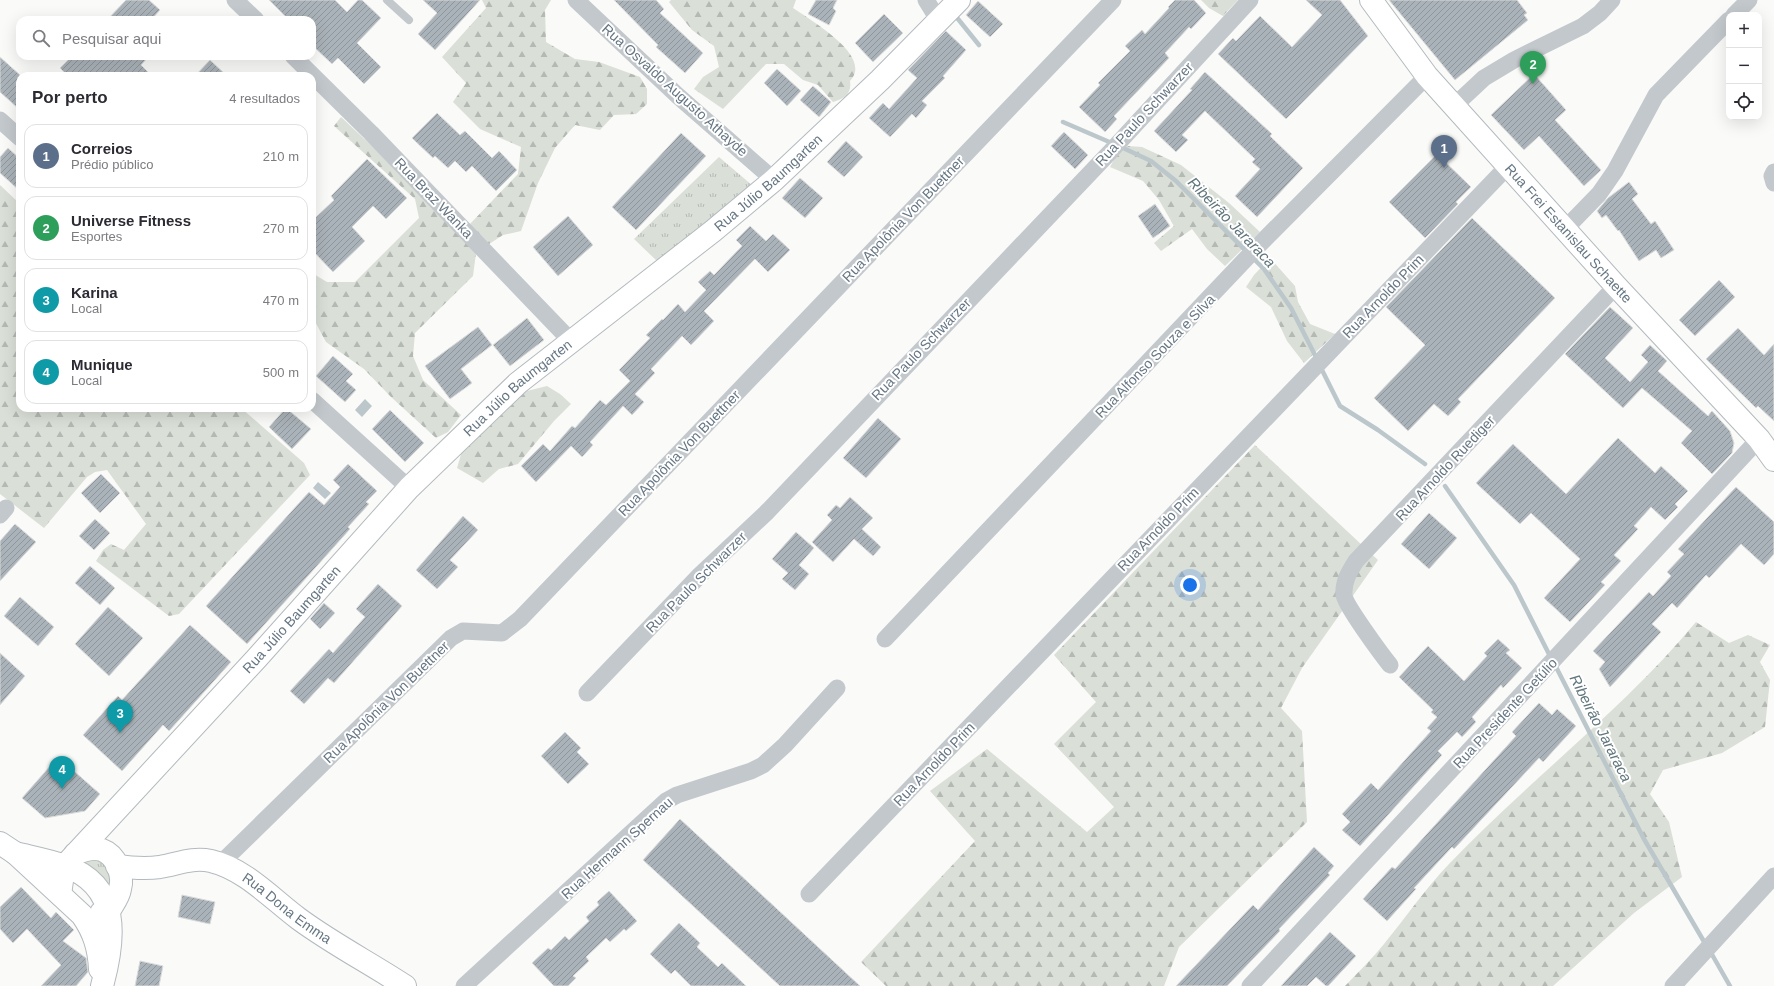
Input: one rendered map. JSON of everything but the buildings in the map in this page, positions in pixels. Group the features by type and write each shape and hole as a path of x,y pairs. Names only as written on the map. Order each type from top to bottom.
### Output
{"street":[{"path":"235,0 252,16"},
{"name":"Rua Osvaldo Augusto Athayde","path":"576,0 678,96 774,180"},
{"path":"926,0 949,10"},
{"name":"Rua Apolônia Von Buettner","path":"220,864 451,638 463,631 502,633 520,619 1113,0"},
{"name":"Rua Paulo Schwarzer","path":"587,693 700,575 766,513 1117,144 1250,0"},
{"name":"Rua Frei Estanislau Schaette","path":"1371,0 1427,76 1616,286 1759,440 1774,460"},
{"path":"1454,106 1484,78 1514,60 1583,26 1600,13 1612,0"},
{"path":"1737,12 1749,0"},
{"name":"Rua Júlio Baumgarten","path":"70,860 257,658 409,488 518,384 774,180 880,80 949,10"},
{"path":"1565,229 1599,194 1616,171 1656,95 1726,23"},
{"name":"Rua Braz Wanka","path":"297,60 309,72"},
{"name":"Rua Alfonso Souza e Silva","path":"885,639 1259,245 1427,76"},
{"name":"Rua Braz Wanka","path":"316,79 371,133 572,342"},
{"path":"0,120 16,134"},
{"name":"Rua Arnoldo Prim","path":"809,894 1297,384 1508,166"},
{"name":"Rua Arnoldo Ruediger","path":"1390,665 1376,649 1344,597 1346,577 1362,556 1616,286"},
{"path":"316,404 409,488"},
{"name":"Rua Presidente Getúlio","path":"1250,986 1759,440"},
{"name":"Rua Hermann Spernau","path":"464,986 666,801 677,795 751,771 763,765 785,745 837,688"},
{"name":"Rua Júlio Baumgarten","path":"109,911 118,898 121,888 120,874 113,860 106,836 112,814"},
{"path":"7,848 70,860 81,874 98,888 105,898 109,911 111,940 109,959 101,986"},
{"path":"7,848 82,915 96,940 101,986"},
{"name":"Rua Dona Emma","path":"70,860 92,849 102,850 113,860 142,868 161,867 189,860 210,861 220,864 238,872 299,919 333,942 405,986"},
{"path":"60,894 61,883 70,860"},
{"name":"Rua Dona Emma","path":"109,911 161,867"},
{"path":"1673,986 1774,876"},
{"path":"82,915 92,915 109,911"}],"lane":[{"path":"387,0 410,20"}],"green space":[{"path":"482,0 551,0 545,10 546,42 575,59 599,62 640,77 647,89 647,104 636,114 614,115 600,130 575,125 555,148 538,183 521,231 503,235 486,246 469,225 518,174 521,147 480,129 453,102 466,83 442,57 486,8"},
{"path":"671,0 796,0 793,8 837,40 847,50 854,61 855,71 850,81 850,89 848,93 841,99 833,102 818,85 803,80 784,64 766,64 723,109 694,89 703,77 719,67 714,46 692,30 669,2"},
{"path":"1201,0 1238,0 1223,16 1209,8"},
{"path":"341,117 424,195 476,253 473,276 415,333 413,356 423,380 461,415 448,432 436,438 391,397 364,369 326,342 316,323 316,275 327,282 355,282 419,218 415,199 334,126"},
{"path":"1128,146 1142,147 1181,165 1229,203 1260,232 1225,266 1207,249 1192,229 1161,251 1154,243 1174,226 1159,200 1143,181 1110,167 1115,158"},
{"path":"719,157 753,186 657,261 634,239"},
{"path":"0,185 16,200 16,412 246,412 304,463 310,475 179,614 169,616 96,561 103,550 111,544 124,550 146,524 107,470 95,472 87,477 44,528 0,494"},
{"path":"1270,258 1295,286 1298,302 1310,324 1335,334 1304,363 1287,341 1271,307 1246,287 1254,275"},
{"path":"547,386 560,394 571,404 554,421 518,464 499,469 483,483 457,468 462,451 498,415 527,391"},
{"path":"1255,445 1378,560 1302,668 1281,708 1302,731 1307,822 1179,947 1164,986 886,986 861,962 975,841 930,791 987,749 1087,832 1114,807 1054,744 1096,702 1054,655"},
{"path":"1696,622 1729,643 1748,635 1770,645 1760,662 1770,680 1765,727 1722,753 1663,770 1650,794 1669,822 1682,877 1634,913 1553,986 1345,986 1379,950 1449,864 1479,833 1637,686"},
{"path":"89,856 102,862 108,869 111,878 112,892 77,860"}],"shaded area":[{"path":"365,399 372,406 362,417 355,410"},
{"path":"318,482 331,493 325,499 313,488"}],"waterway":[{"name":"Ribeirão Jararaca","path":"954,14 979,45"},
{"name":"Ribeirão Jararaca","path":"1063,122 1114,144"},
{"name":"Ribeirão Jararaca","path":"1121,147 1151,161 1176,181 1264,269 1291,308 1317,359"},
{"name":"Ribeirão Jararaca","path":"1320,366 1340,406 1378,430 1425,464"},
{"name":"Ribeirão Jararaca","path":"1445,486 1514,585 1551,658"},
{"name":"Ribeirão Jararaca","path":"1555,665 1644,839 1706,945"},
{"name":"Ribeirão Jararaca","path":"1710,951 1730,986"}],"place":[{"name":"Universe Fitness","path":"1533,84"},
{"name":"Correios","path":"1444,168"},
{"name":"Karina","path":"120,733"},
{"name":"Munique","path":"62,789"}]}
